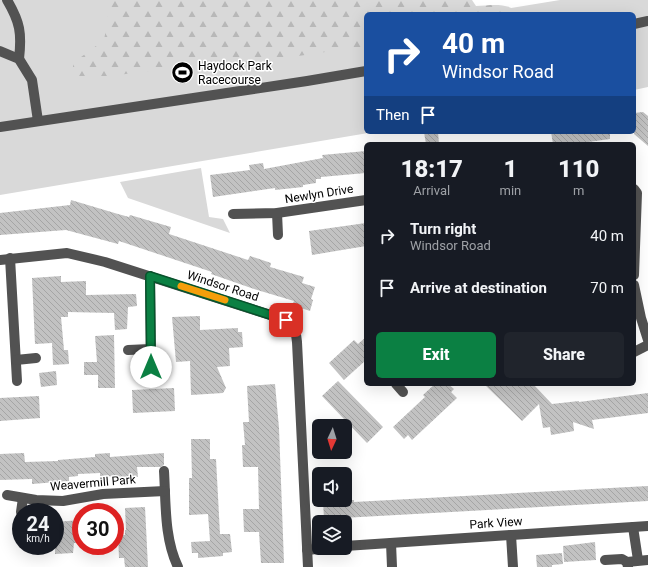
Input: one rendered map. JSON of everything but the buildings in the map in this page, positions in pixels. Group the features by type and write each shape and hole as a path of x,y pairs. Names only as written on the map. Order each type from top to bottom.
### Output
{"street":[{"path":"7,0 15,14 21,37 19,59"},
{"path":"636,24 648,21"},
{"path":"0,51 19,59 32,80 38,121"},
{"path":"0,127 307,82 364,71"},
{"path":"636,191 636,220"},
{"name":"Newlyn Drive","path":"233,214 277,213 364,200"},
{"name":"Newlyn Drive","path":"277,213 278,235"},
{"name":"Windsor Road","path":"5,259 67,253 150,276 286,320 295,327 308,567"},
{"path":"5,259 17,381"},
{"path":"150,276 151,367"},
{"path":"636,296 640,318 648,340"},
{"path":"636,351 648,345"},
{"path":"128,350 151,349"},
{"path":"16,360 36,358"},
{"path":"398,386 403,392"},
{"path":"164,471 169,539 172,555 178,567"},
{"name":"Weavermill Park","path":"8,496 63,500 103,494 165,491"},
{"path":"23,503 24,498"},
{"name":"Park View","path":"352,546 648,526"},
{"path":"605,560 622,559 627,564 643,560 633,527"},
{"path":"511,535 513,567"},
{"path":"391,543 392,567"},
{"path":"307,550 312,550"}],"green space":[{"name":"Haydock Park Racecourse","path":"0,0 458,0 379,12 364,12 364,134 0,195"},
{"path":"103,0 472,0 476,6 500,5 518,12 364,12 364,46 243,64 188,66 110,76 78,76 73,71 73,63 104,40 108,18"},
{"path":"560,0 648,0 648,87 636,90 636,12 486,12"},
{"path":"201,168 209,217 223,219 230,233 128,198 120,182"}],"slow traffic":[{"path":"181,286 225,300"}],"place":[{"name":"Haydock Park Racecourse","path":"183,73"}],"route":[{"path":"151,367 150,276 286,320"}]}
